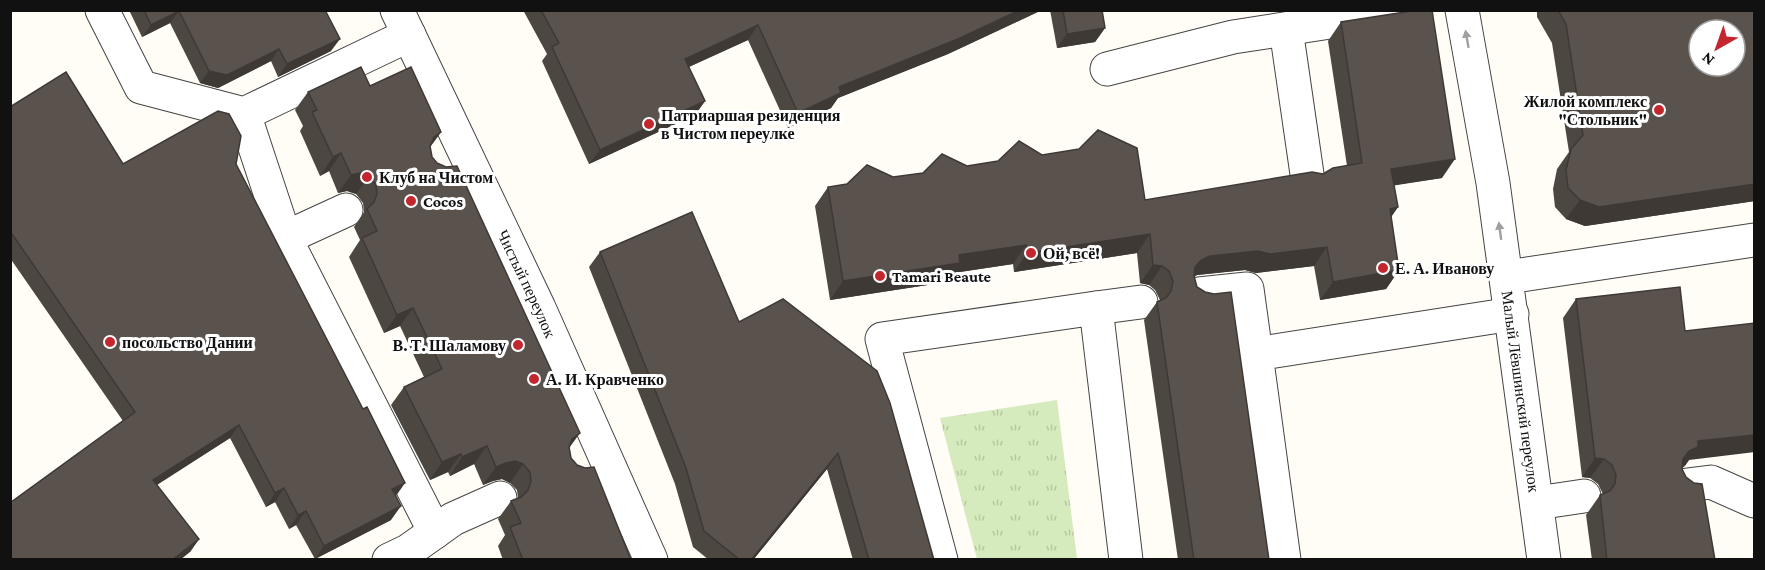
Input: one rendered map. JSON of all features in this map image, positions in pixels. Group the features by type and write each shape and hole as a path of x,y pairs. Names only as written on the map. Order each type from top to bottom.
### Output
{"street":[{"path":"102,10 141,87 243,114 403,23"},
{"path":"1107,69 1233,37 1407,10"},
{"name":"Малый Лёвшинский переулок","path":"1462,10 1493,183 1544,560"},
{"name":"Чистый переулок","path":"403,23 453,160 539,308 592,461 651,560"},
{"path":"1286,29 1307,174"},
{"path":"243,114 285,238 435,532"},
{"path":"285,238 346,210"},
{"path":"1507,277 1755,240"},
{"path":"1199,294 1247,289 1284,560"},
{"path":"941,560 882,339 1141,302"},
{"path":"1096,308 1126,560"},
{"path":"1256,354 1512,314"},
{"path":"1687,485 1711,482 1755,501"},
{"path":"1537,503 1584,496"},
{"path":"389,560 408,551 453,519 500,498"}],"green space":[{"path":"1057,400 1077,559 977,559 940,418"}],"building":[{"path":"144,10 325,10 340,39 287,64 279,49 227,75 209,71 179,11 151,25"},
{"path":"541,10 1020,10 958,39 839,87 841,93 798,113 758,25 685,59 705,101 600,150 552,47 559,43"},
{"path":"1063,10 1102,10 1105,28 1067,34"},
{"path":"1418,10 1432,10 1455,159 1391,169 1398,207 1390,209 1399,270 1333,282 1327,247 1270,254 1258,251 1210,256 1201,260 1195,267 1194,276 1197,287 1214,294 1231,292 1269,560 1194,560 1157,302 1166,298 1171,291 1173,281 1169,271 1162,266 1153,265 1150,234 1027,253 1026,245 959,255 960,263 843,281 828,187 847,184 867,165 893,177 923,173 942,154 967,166 998,161 1019,141 1042,155 1079,149 1098,130 1137,148 1145,200 1312,172 1323,174 1333,168 1362,163 1341,22"},
{"name":"Жилой комплекс \"Стольник\"","path":"1558,10 1755,10 1755,184 1599,207 1580,200 1568,188 1566,170 1571,149 1583,135 1566,24"},
{"path":"361,67 370,86 411,67 441,132 434,137 430,146 432,157 437,163 446,167 457,166 580,433 572,439 569,447 571,458 577,465 585,468 594,467 631,560 523,560 510,527 521,523 511,501 521,497 528,490 531,481 530,472 523,464 515,461 496,467 487,446 462,457 461,454 442,462 404,387 442,369 413,308 397,315 362,238 377,231 367,209 374,202 377,194 376,185 369,176 360,173 351,175 341,153 333,157 312,112 317,110 308,92"},
{"path":"66,72 123,164 218,111 229,114 241,136 236,164 363,409 367,407 405,483 392,489 401,506 324,546 306,511 298,515 284,488 275,493 239,425 153,480 199,539 172,560 10,560 10,503 135,412 10,231 10,107"},
{"path":"692,212 739,322 783,299 877,371 890,403 934,560 869,560 838,453 751,560 740,560 704,531 686,468 600,252"},
{"path":"1680,287 1685,331 1755,323 1755,435 1698,441 1698,447 1689,451 1683,459 1682,469 1686,477 1694,483 1702,484 1715,560 1607,560 1600,495 1610,491 1615,484 1616,475 1612,465 1604,459 1595,458 1576,299"}],"place":[{"name":"Жилой комплекс \"Стольник\"","path":"1659,110"},
{"name":"Патриаршая резиденция в Чистом переулке","path":"649,124"},
{"name":"Клуб на Чистом","path":"367,177"},
{"name":"Cocos","path":"411,201"},
{"name":"Ой, всё!","path":"1031,253"},
{"name":"Е. А. Иванову","path":"1383,268"},
{"name":"Tamari Beaute","path":"880,276"},
{"name":"посольство Дании","path":"110,342"},
{"name":"В. Т. Шаламову","path":"518,345"},
{"name":"А. И. Кравченко","path":"534,379"}]}
